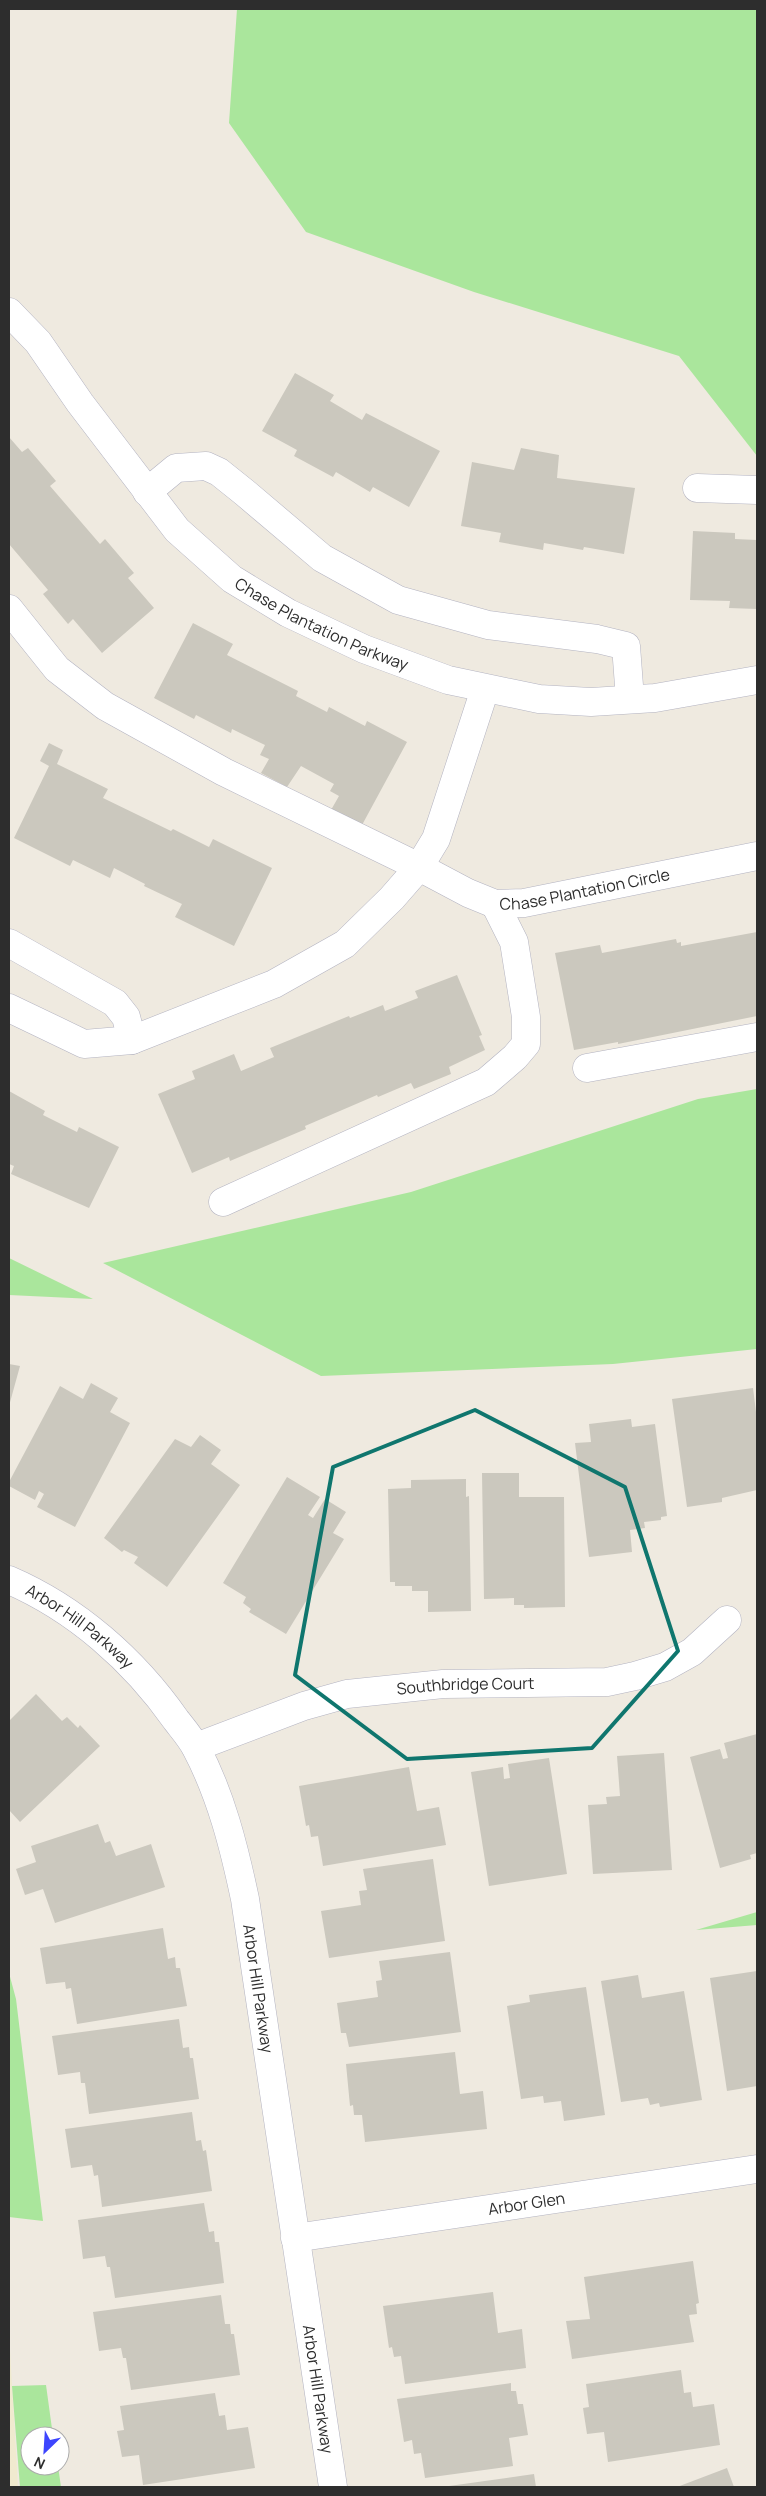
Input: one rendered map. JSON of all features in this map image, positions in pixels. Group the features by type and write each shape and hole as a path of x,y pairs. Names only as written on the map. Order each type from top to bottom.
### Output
{"street":[{"name":"Chase Plantation Parkway","path":"9,312 38,342 80,403 177,530 232,580 288,613 364,649 448,680 539,699 591,702 655,698 757,680"},
{"path":"147,492 176,468 206,466 219,472 322,558 398,600 488,625 597,639 626,646 630,699"},
{"path":"697,488 757,490"},
{"name":"Chase Plantation Circle","path":"9,609 57,670 105,706 224,772 419,867 468,894 495,904 524,904 757,856"},
{"path":"9,1008 84,1044 132,1040 274,984 345,944 392,898 419,867 436,839 485,689"},
{"path":"223,1202 486,1082 515,1058 526,1044 526,1017 514,942 495,904"},
{"path":"9,943 115,1003 126,1017 132,1040"},
{"path":"587,1068 757,1037"},
{"name":"Arbor Hill Parkway","path":"9,1580 63,1609 105,1641 139,1674 166,1705 196,1747 233,1844 245,1899 333,2487"},
{"name":"Southbridge Court","path":"196,1747 304,1706 347,1694 443,1684 607,1682 635,1676 665,1667 692,1652 727,1620"},
{"name":"Arbor Glen","path":"295,2238 756,2176"}],"highlighted area":[{"path":"475,1410 625,1487 678,1651 592,1748 407,1759 295,1675 333,1467"}],"shaded area":[{"path":"9,2333 12,2386 18,2487 9,2487"}],"green space":[{"path":"237,9 757,9 757,456 679,356 474,292 306,232 229,123"},
{"path":"757,1089 757,1349 613,1364 321,1376 103,1263 411,1192 698,1099"},
{"path":"9,1258 93,1299 9,1295"},
{"path":"757,1912 757,1925 696,1930"},
{"path":"9,1973 16,1999 43,2221 9,2217"},
{"path":"46,2385 52,2426 20,2426 20,2476 59,2476 61,2487 20,2487 12,2386"}],"building":[{"path":"295,373 334,395 330,401 362,420 366,413 440,451 409,507 373,487 370,492 336,472 333,477 294,456 297,450 262,431"},
{"path":"9,437 22,452 28,448 56,481 50,486 100,544 105,539 134,573 128,578 154,608 102,653 73,619 68,624 43,594 48,590 9,544"},
{"path":"521,448 559,455 557,478 635,488 624,554 584,547 583,550 544,543 543,550 499,542 501,533 461,526 472,462 514,470"},
{"path":"693,531 735,533 735,539 757,540 757,609 729,608 730,601 690,600"},
{"path":"193,623 233,644 227,655 298,691 296,696 327,712 329,707 365,726 367,721 407,742 362,825 331,810 339,796 330,791 334,784 301,766 287,787 261,773 269,759 260,755 265,745 232,729 231,733 196,715 194,719 154,698"},
{"path":"49,743 63,750 57,764 108,789 103,798 209,847 213,839 272,868 234,946 175,917 182,904 144,886 145,884 114,868 110,878 73,860 70,866 14,838 49,766 40,761"},
{"path":"757,932 757,1016 618,1044 618,1042 574,1050 555,953 600,945 602,953 676,939 677,943 681,942 681,946"},
{"path":"457,975 482,1035 479,1036 485,1050 449,1067 451,1074 414,1089 411,1083 378,1097 377,1095 305,1126 306,1129 230,1161 229,1157 192,1173 158,1094 195,1079 192,1071 234,1054 241,1071 274,1057 270,1048 349,1016 350,1018 383,1005 385,1011 418,998 415,991"},
{"path":"9,1091 45,1111 43,1115 77,1132 79,1127 119,1147 89,1208 11,1174 14,1166 9,1164"},
{"path":"9,1364 20,1366 9,1406"},
{"path":"91,1383 118,1398 110,1412 130,1423 75,1527 37,1507 44,1494 39,1491 35,1500 9,1486 9,1482 60,1386 83,1399"},
{"path":"753,1388 757,1420 757,1490 722,1498 722,1502 687,1507 672,1399"},
{"path":"631,1419 632,1427 655,1424 667,1516 661,1517 661,1520 644,1522 645,1528 630,1530 632,1552 589,1557 575,1443 591,1442 589,1424"},
{"path":"200,1435 221,1450 211,1464 240,1485 167,1587 134,1563 138,1557 124,1550 122,1552 104,1538 175,1439 191,1447"},
{"path":"482,1473 519,1473 519,1497 564,1497 565,1607 524,1608 524,1605 514,1605 514,1598 484,1599"},
{"path":"287,1477 320,1497 308,1515 313,1518 325,1499 346,1512 333,1533 344,1539 286,1634 249,1612 251,1609 243,1603 246,1597 223,1583"},
{"path":"466,1479 466,1497 469,1496 471,1611 428,1612 428,1591 412,1591 412,1586 395,1586 395,1582 390,1582 388,1489 411,1488 411,1480"},
{"path":"36,1694 62,1721 67,1717 78,1728 80,1725 100,1746 20,1822 9,1810 9,1721"},
{"path":"757,1734 757,1853 750,1855 751,1859 720,1868 690,1757 720,1749 723,1759 728,1758 724,1743"},
{"path":"664,1753 672,1870 593,1874 588,1805 607,1804 606,1797 620,1796 617,1756"},
{"path":"549,1758 567,1874 489,1886 471,1772 503,1767 504,1779 510,1778 508,1764"},
{"path":"409,1767 417,1811 439,1807 446,1845 323,1866 318,1836 311,1837 309,1825 306,1826 299,1786"},
{"path":"98,1824 105,1843 110,1841 116,1856 151,1844 165,1887 55,1923 43,1889 25,1895 16,1869 36,1862 31,1846"},
{"path":"433,1859 445,1941 329,1958 321,1911 361,1905 359,1891 367,1890 363,1869"},
{"path":"163,1928 168,1959 175,1957 176,1968 180,1968 187,2006 77,2024 71,1988 66,1989 65,1982 46,1984 40,1948"},
{"path":"450,1952 461,2032 349,2047 346,2033 341,2033 337,2003 378,1997 376,1981 382,1980 379,1961"},
{"path":"757,1971 757,2086 727,2091 710,1978"},
{"path":"638,1975 642,1998 684,1991 702,2100 660,2107 659,2103 650,2105 648,2098 621,2102 601,1981"},
{"path":"586,1987 605,2115 564,2121 561,2101 544,2103 543,2096 521,2099 507,2006 530,2002 529,1995"},
{"path":"179,2019 183,2048 189,2047 190,2058 193,2058 199,2099 89,2114 85,2083 81,2083 80,2072 58,2075 52,2036"},
{"path":"455,2052 460,2094 483,2091 487,2129 365,2142 362,2115 354,2115 353,2105 350,2106 346,2064"},
{"path":"192,2112 196,2141 201,2140 203,2151 206,2150 212,2191 102,2207 98,2175 94,2176 92,2165 71,2168 65,2129"},
{"path":"204,2203 209,2232 214,2231 215,2242 219,2242 224,2283 115,2298 110,2267 107,2267 105,2256 83,2259 78,2220"},
{"path":"693,2261 699,2303 696,2304 697,2314 689,2315 694,2342 572,2359 566,2321 590,2319 584,2277"},
{"path":"493,2292 498,2333 522,2329 526,2368 405,2384 401,2356 394,2357 392,2347 389,2348 383,2306"},
{"path":"221,2295 225,2324 230,2324 231,2334 234,2334 240,2375 131,2390 126,2358 123,2358 121,2348 99,2351 93,2312"},
{"path":"681,2370 684,2393 691,2392 693,2407 714,2404 720,2445 608,2462 604,2432 587,2434 583,2408 589,2407 586,2384"},
{"path":"511,2383 511,2391 516,2391 518,2404 523,2404 528,2435 509,2438 513,2466 425,2478 421,2453 414,2454 412,2440 404,2442 397,2399"},
{"path":"215,2393 219,2416 225,2415 227,2430 248,2427 255,2468 143,2485 139,2455 122,2457 117,2431 124,2430 120,2406"},
{"path":"727,2468 734,2487 677,2487"},
{"path":"534,2474 536,2487 449,2487 449,2486"}]}
